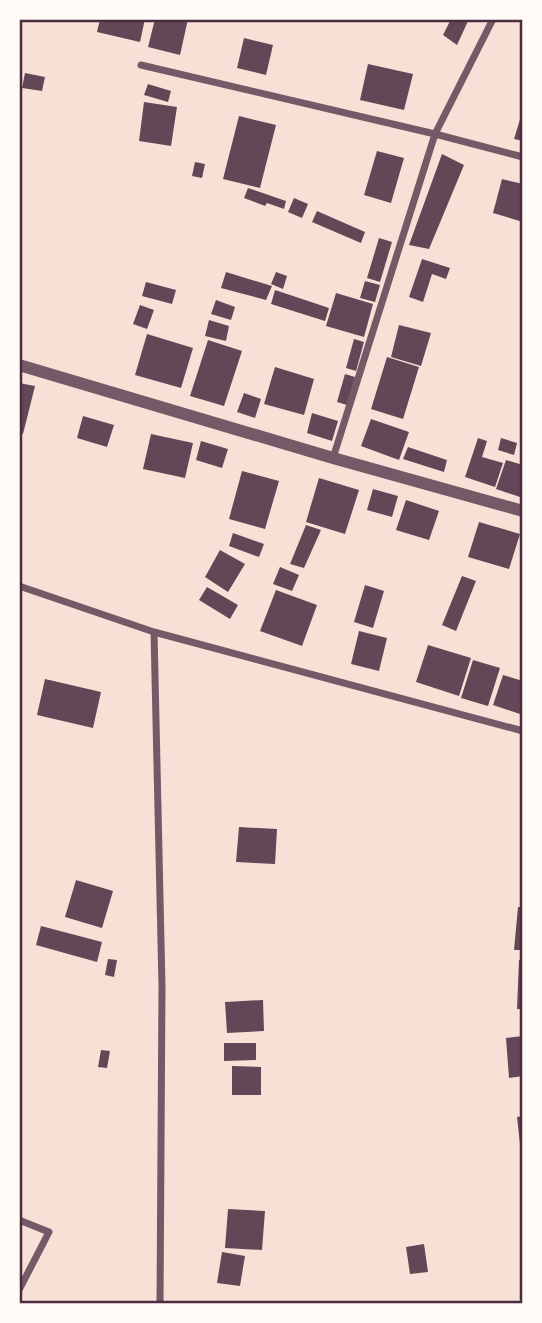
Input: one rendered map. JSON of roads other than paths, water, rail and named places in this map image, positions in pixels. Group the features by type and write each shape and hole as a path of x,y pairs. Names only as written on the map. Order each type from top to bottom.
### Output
{"street":[{"path":"333,458 435,134 493,19"},
{"path":"141,65 523,157"},
{"path":"19,365 523,511"},
{"path":"19,586 154,632 523,731"},
{"path":"154,632 162,986 160,1304"},
{"path":"19,1220 49,1231 19,1290"}]}
